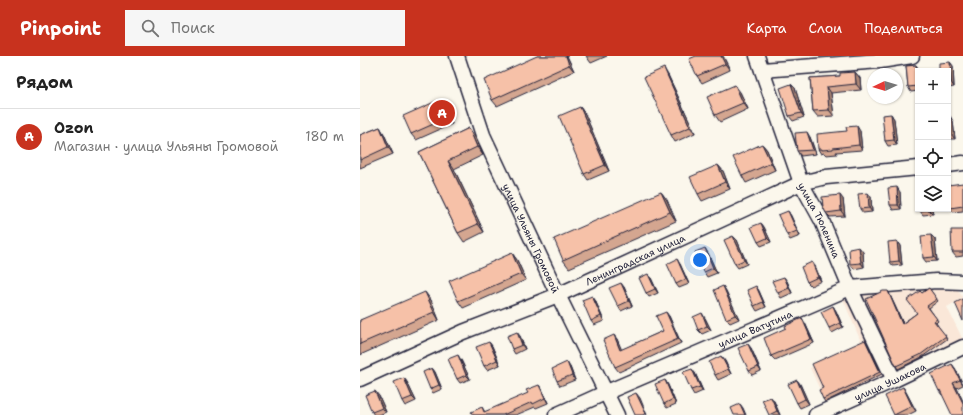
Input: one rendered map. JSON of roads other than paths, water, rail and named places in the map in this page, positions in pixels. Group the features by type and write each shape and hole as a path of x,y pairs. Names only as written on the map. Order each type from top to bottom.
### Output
{"street":[{"name":"улица Ульяны Громовой","path":"457,56 483,135 558,295 617,415"},
{"name":"улица Тюленина","path":"757,56 801,183 822,221 850,288 894,380"},
{"path":"762,70 880,61 912,56"},
{"path":"951,165 963,163"},
{"name":"Ленинградская улица","path":"360,380 463,332 558,295 801,183 826,177 915,168"},
{"name":"улица Ватутина","path":"556,415 850,288 936,281 963,282"},
{"name":"улица Ушакова","path":"816,415 963,347"}],"place":[{"name":"Ozon","path":"442,113"}]}
